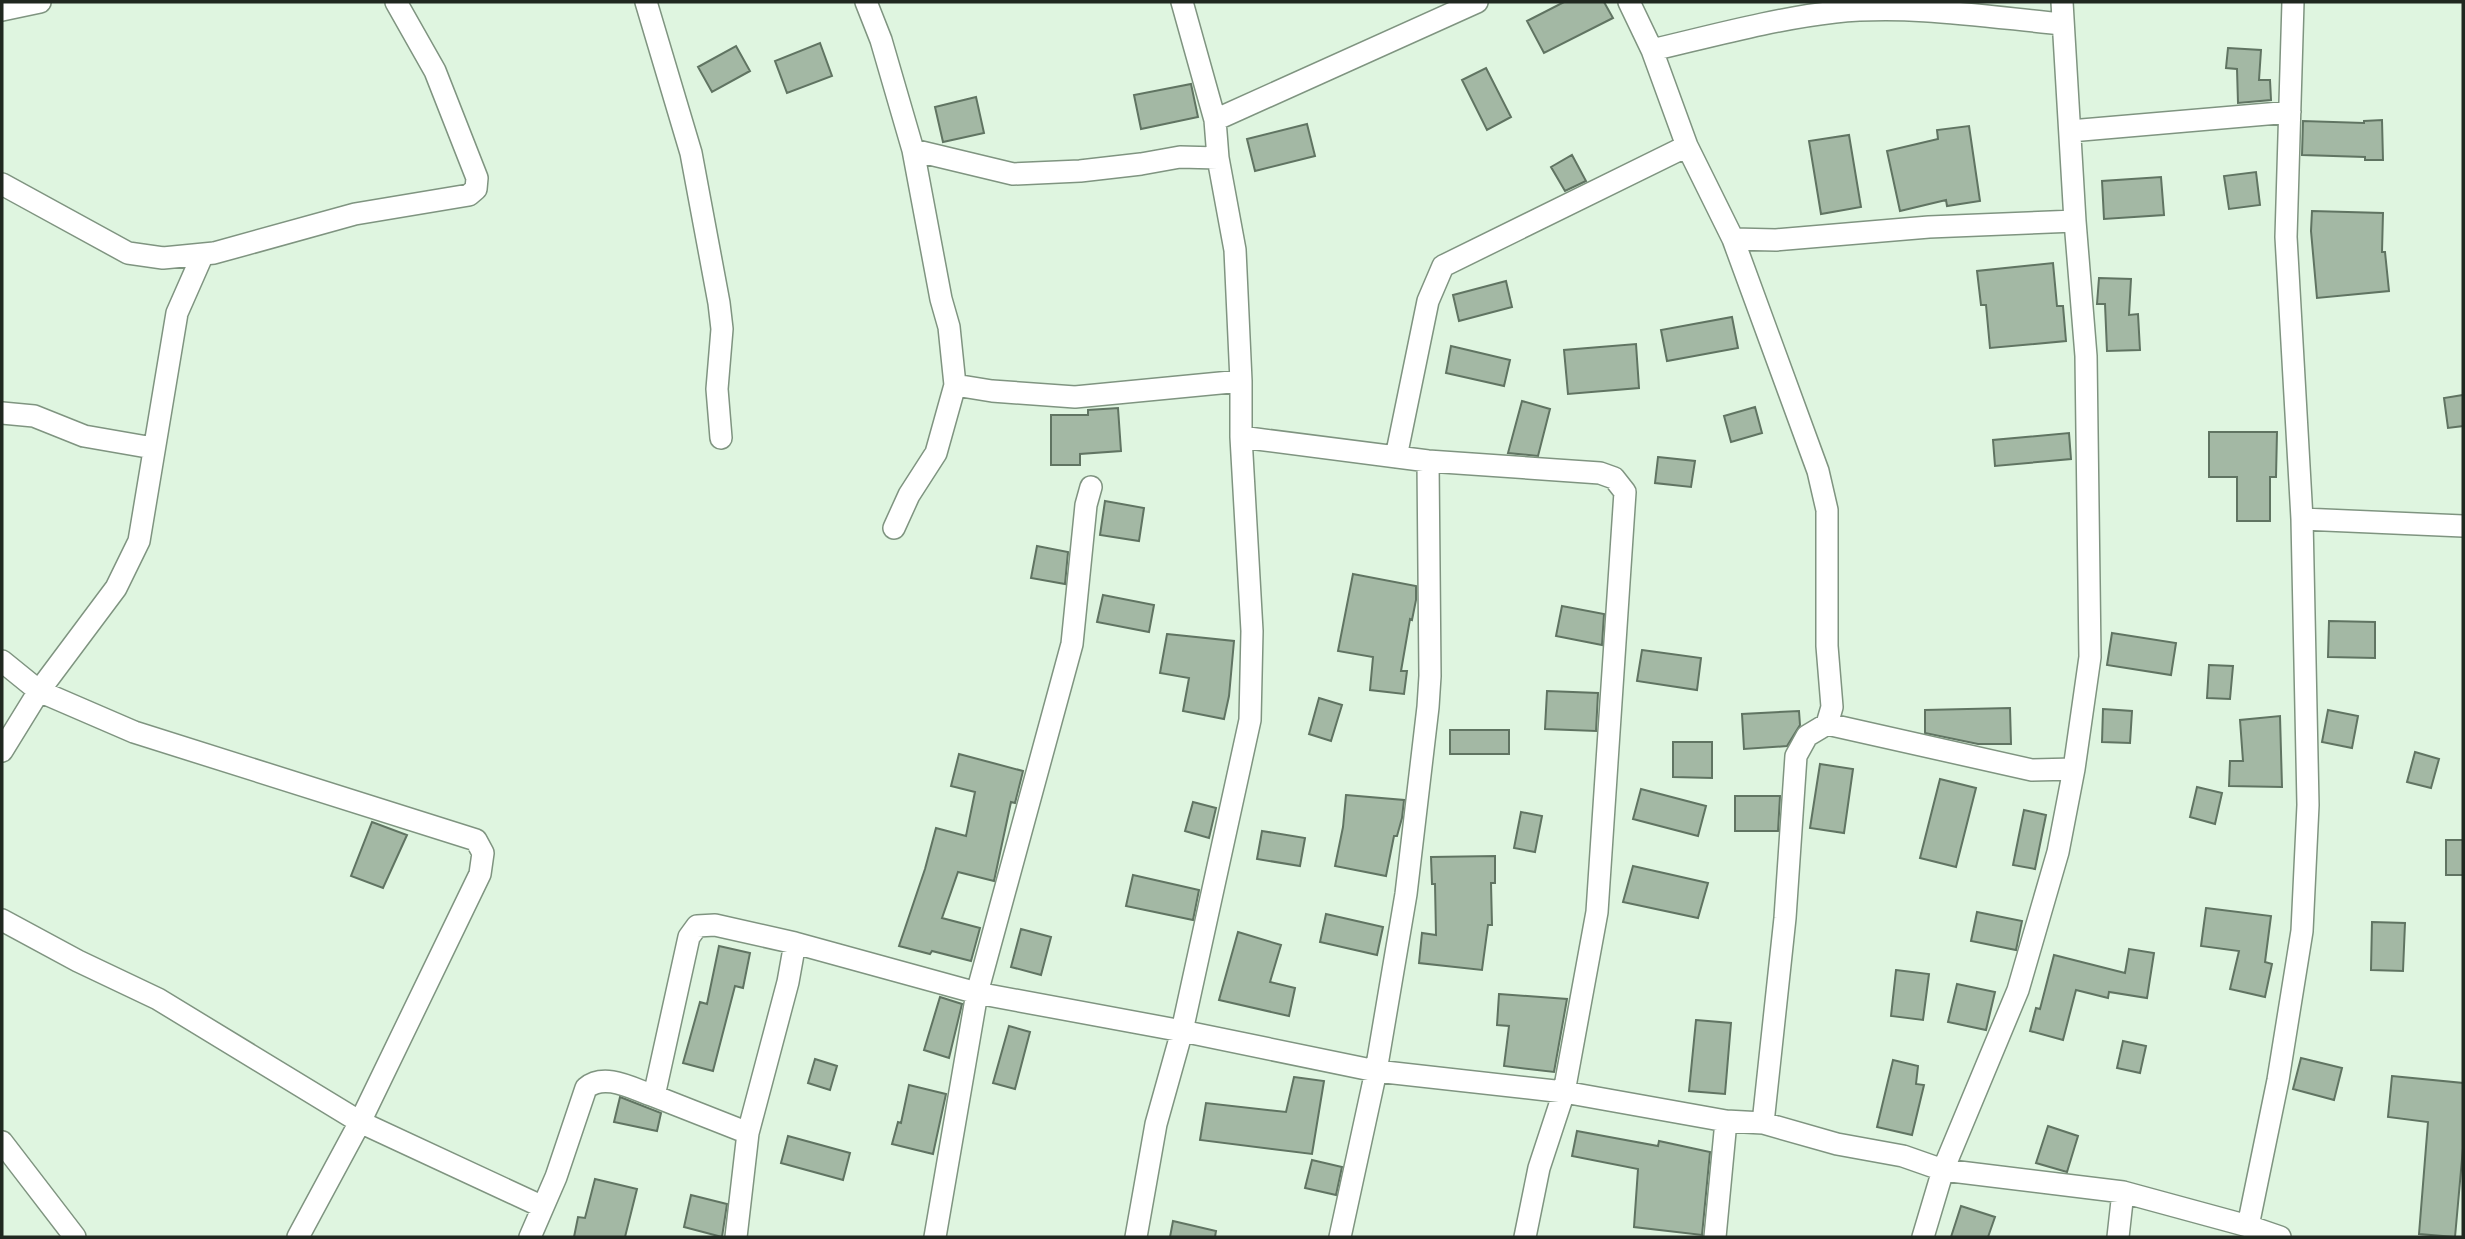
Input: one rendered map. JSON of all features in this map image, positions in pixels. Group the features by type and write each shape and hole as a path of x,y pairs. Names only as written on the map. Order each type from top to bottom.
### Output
{"street":[{"path":"2,10 40,2"},
{"path":"2,184 128,253 163,258 203,254 355,214 469,195 476,189 477,178 435,71 396,2"},
{"path":"646,2 691,153 719,303 722,328 717,389 721,438"},
{"path":"866,2 881,40 913,150 941,299 949,327 955,385 936,453 909,495 894,528"},
{"path":"1136,1237 1156,1124 1182,1031 1250,720 1252,631 1241,437 1236,250 1218,158 1215,120 1182,2"},
{"path":"1215,120 1477,2"},
{"path":"1629,2 1652,50 1687,146 1733,239 1818,471 1827,510 1827,646 1832,707 1827,723 1807,736 1796,755 1786,918 1763,1124"},
{"path":"1923,1237 1943,1170 2018,990 2058,852 2074,769 2090,657 2086,356 2074,221 2062,2"},
{"path":"2248,1226 2278,1080 2302,931 2308,805 2302,519 2286,237 2293,2"},
{"path":"1652,50 1835,7 1922,11 2063,24"},
{"path":"2070,131 2290,112"},
{"path":"1396,457 1428,301 1443,266 1687,146"},
{"path":"913,150 1013,174 1092,170 1180,157 1218,158"},
{"path":"1733,239 1776,240 1929,227 2074,221"},
{"path":"2,751 39,691 116,588 139,541 177,313 203,254"},
{"path":"955,385 992,391 1074,397 1241,381"},
{"path":"2,413 34,416 84,436 153,448"},
{"path":"1241,437 1428,461 1600,473 1614,478 1625,492 1597,912 1564,1092 1539,1168 1525,1237"},
{"path":"1340,1237 1376,1071 1406,894 1428,707 1428,461"},
{"path":"934,1237 977,993 1072,644 1086,505 1091,486"},
{"path":"2302,519 2463,526"},
{"path":"2,661 39,691 134,732 476,840 483,853 480,874 360,1122 298,1237"},
{"path":"1827,723 2032,770 2074,769"},
{"path":"2,920 78,961 158,999 360,1122 543,1207"},
{"path":"654,1096 689,937 697,926 715,925 795,943 977,993 1376,1071 1564,1092 1726,1121 1763,1124 1837,1144 1903,1156 1943,1170 2123,1192 2280,1237"},
{"path":"736,1237 748,1133 788,982 795,943"},
{"path":"530,1237 556,1177 586,1088 593,1082 604,1080 654,1096 748,1133"},
{"path":"1715,1237 1726,1121"},
{"path":"2,1142 75,1237"},
{"path":"2118,1237 2123,1192"}],"building":[{"path":"1564,2 1604,2 1613,18 1544,53 1527,21"},
{"path":"820,43 832,76 787,93 775,61"},
{"path":"736,46 750,71 712,92 698,67"},
{"path":"2228,48 2261,50 2259,80 2270,80 2271,100 2238,103 2237,69 2226,68"},
{"path":"1486,68 1511,117 1487,130 1462,80"},
{"path":"1191,84 1198,117 1141,129 1134,95"},
{"path":"976,97 984,133 943,142 935,107"},
{"path":"2382,120 2383,160 2302,155 2303,121 2364,123"},
{"path":"1307,124 1315,156 1255,171 1247,139"},
{"path":"1969,126 1980,201 1947,206 1946,200 1900,211 1887,151 1938,139 1937,130"},
{"path":"1849,135 1861,207 1821,214 1809,141"},
{"path":"1572,155 1586,181 1565,191 1551,167"},
{"path":"2256,172 2260,205 2229,209 2224,176"},
{"path":"2161,177 2164,215 2104,219 2102,181"},
{"path":"2312,211 2383,213 2382,252 2385,252 2389,291 2317,298 2311,231"},
{"path":"2053,263 2057,306 2063,306 2066,341 1990,348 1986,305 1981,305 1977,271"},
{"path":"2099,278 2131,279 2129,315 2138,314 2140,350 2107,351 2105,304 2097,304"},
{"path":"1506,281 1512,307 1459,321 1453,295"},
{"path":"1732,317 1738,348 1667,361 1661,330"},
{"path":"1636,344 1639,388 1568,394 1564,350"},
{"path":"1451,346 1510,360 1504,386 1446,373"},
{"path":"2463,395 2463,426 2448,428 2444,398"},
{"path":"1522,401 1550,409 1538,456 1508,453"},
{"path":"1755,407 1762,433 1731,442 1724,416"},
{"path":"1118,408 1121,451 1080,454 1080,465 1051,465 1051,415 1088,415 1088,410"},
{"path":"2209,432 2277,432 2276,477 2270,477 2270,521 2237,521 2237,477 2209,477"},
{"path":"2069,433 2071,459 1995,466 1993,440"},
{"path":"1658,457 1695,461 1691,487 1655,483"},
{"path":"1105,501 1144,508 1139,541 1100,535"},
{"path":"1037,546 1068,552 1065,584 1031,578"},
{"path":"1353,574 1416,586 1416,600 1401,671 1407,671 1404,694 1370,690 1373,657 1338,651"},
{"path":"1103,595 1154,605 1149,632 1097,622"},
{"path":"1562,606 1604,614 1602,645 1556,636"},
{"path":"2329,621 2375,622 2375,658 2328,657"},
{"path":"2112,633 2176,643 2171,675 2107,665"},
{"path":"1167,634 1234,641 1224,719 1183,711 1189,678 1160,673"},
{"path":"1642,650 1701,658 1697,690 1637,681"},
{"path":"2209,665 2233,666 2230,699 2207,698"},
{"path":"1547,691 1598,693 1596,731 1545,729"},
{"path":"1319,698 1342,705 1331,741 1309,734"},
{"path":"2010,708 2011,744 1978,744 1925,733 1925,710"},
{"path":"2103,709 2132,711 2130,743 2102,742"},
{"path":"2328,710 2358,716 2352,748 2322,742"},
{"path":"1799,711 1800,725 1787,746 1744,749 1742,714"},
{"path":"2280,716 2282,787 2229,786 2230,761 2243,761 2240,720"},
{"path":"1450,730 1509,730 1509,754 1450,754"},
{"path":"1673,742 1712,742 1712,778 1673,777"},
{"path":"2415,752 2439,759 2431,788 2407,782"},
{"path":"959,754 1023,771 1015,803 1011,802 994,881 958,872 942,918 980,928 971,961 899,946 936,828 966,836 975,792 951,786"},
{"path":"1820,764 1853,769 1844,833 1810,828"},
{"path":"1940,779 1976,788 1956,867 1920,858"},
{"path":"2197,787 2222,793 2215,824 2190,817"},
{"path":"1641,789 1706,806 1698,836 1633,819"},
{"path":"1346,795 1404,800 1402,818 1397,836 1394,836 1386,876 1335,866"},
{"path":"1735,796 1780,796 1778,831 1735,831"},
{"path":"1193,802 1216,808 1209,838 1185,831"},
{"path":"2024,810 2046,815 2035,869 2013,865"},
{"path":"1521,812 1542,816 1535,852 1514,848"},
{"path":"372,822 407,835 383,888 351,876"},
{"path":"1262,831 1305,838 1300,866 1257,859"},
{"path":"2446,840 2463,840 2463,875 2446,875"},
{"path":"1495,856 1495,883 1491,883 1492,925 1488,925 1482,970 1419,963 1422,933 1436,935 1435,884 1432,884 1431,857"},
{"path":"1633,866 1708,883 1698,918 1623,902"},
{"path":"1133,875 1199,890 1193,920 1126,906"},
{"path":"2206,908 2271,916 2265,962 2272,964 2265,997 2230,989 2239,951 2201,946"},
{"path":"1977,912 2022,921 2016,950 1971,941"},
{"path":"1326,914 1383,927 1377,955 1320,942"},
{"path":"2372,922 2405,923 2403,971 2371,970"},
{"path":"1021,929 1051,937 1041,975 1011,967"},
{"path":"1238,932 1281,945 1270,982 1295,988 1289,1016 1219,1000"},
{"path":"719,946 750,953 743,988 735,986 713,1071 683,1063 700,1002 707,1004"},
{"path":"2129,949 2154,953 2147,998 2109,992 2108,998 2076,990 2063,1040 2030,1031 2036,1008 2040,1009 2054,955 2125,973"},
{"path":"1896,970 1929,974 1923,1020 1891,1016"},
{"path":"1957,984 1995,992 1986,1030 1948,1022"},
{"path":"1499,994 1567,999 1554,1072 1504,1066 1509,1026 1497,1025"},
{"path":"940,997 962,1004 949,1058 924,1050"},
{"path":"1696,1020 1731,1023 1725,1094 1689,1091"},
{"path":"1009,1026 1030,1032 1015,1089 993,1083"},
{"path":"2123,1041 2146,1046 2140,1073 2117,1068"},
{"path":"2301,1058 2342,1068 2334,1100 2293,1089"},
{"path":"815,1059 837,1066 830,1090 808,1083"},
{"path":"1893,1060 1918,1066 1916,1084 1924,1085 1912,1135 1877,1127"},
{"path":"2392,1076 2463,1083 2463,1148 2455,1237 2419,1234 2428,1122 2388,1117"},
{"path":"1294,1077 1324,1081 1312,1154 1200,1140 1206,1103 1286,1112"},
{"path":"909,1085 946,1094 933,1154 892,1144 898,1122 901,1123"},
{"path":"620,1097 661,1113 657,1131 614,1122"},
{"path":"2048,1126 2078,1136 2067,1172 2036,1163"},
{"path":"1577,1131 1658,1146 1659,1141 1710,1152 1702,1235 1634,1227 1638,1169 1572,1156"},
{"path":"788,1136 850,1153 843,1180 781,1163"},
{"path":"1312,1160 1342,1167 1336,1195 1305,1188"},
{"path":"595,1179 637,1189 625,1237 574,1237 578,1217 585,1218"},
{"path":"691,1195 727,1204 722,1237 684,1227"},
{"path":"1961,1206 1995,1217 1988,1237 1951,1237"},
{"path":"1173,1221 1216,1231 1215,1237 1170,1237"}]}
